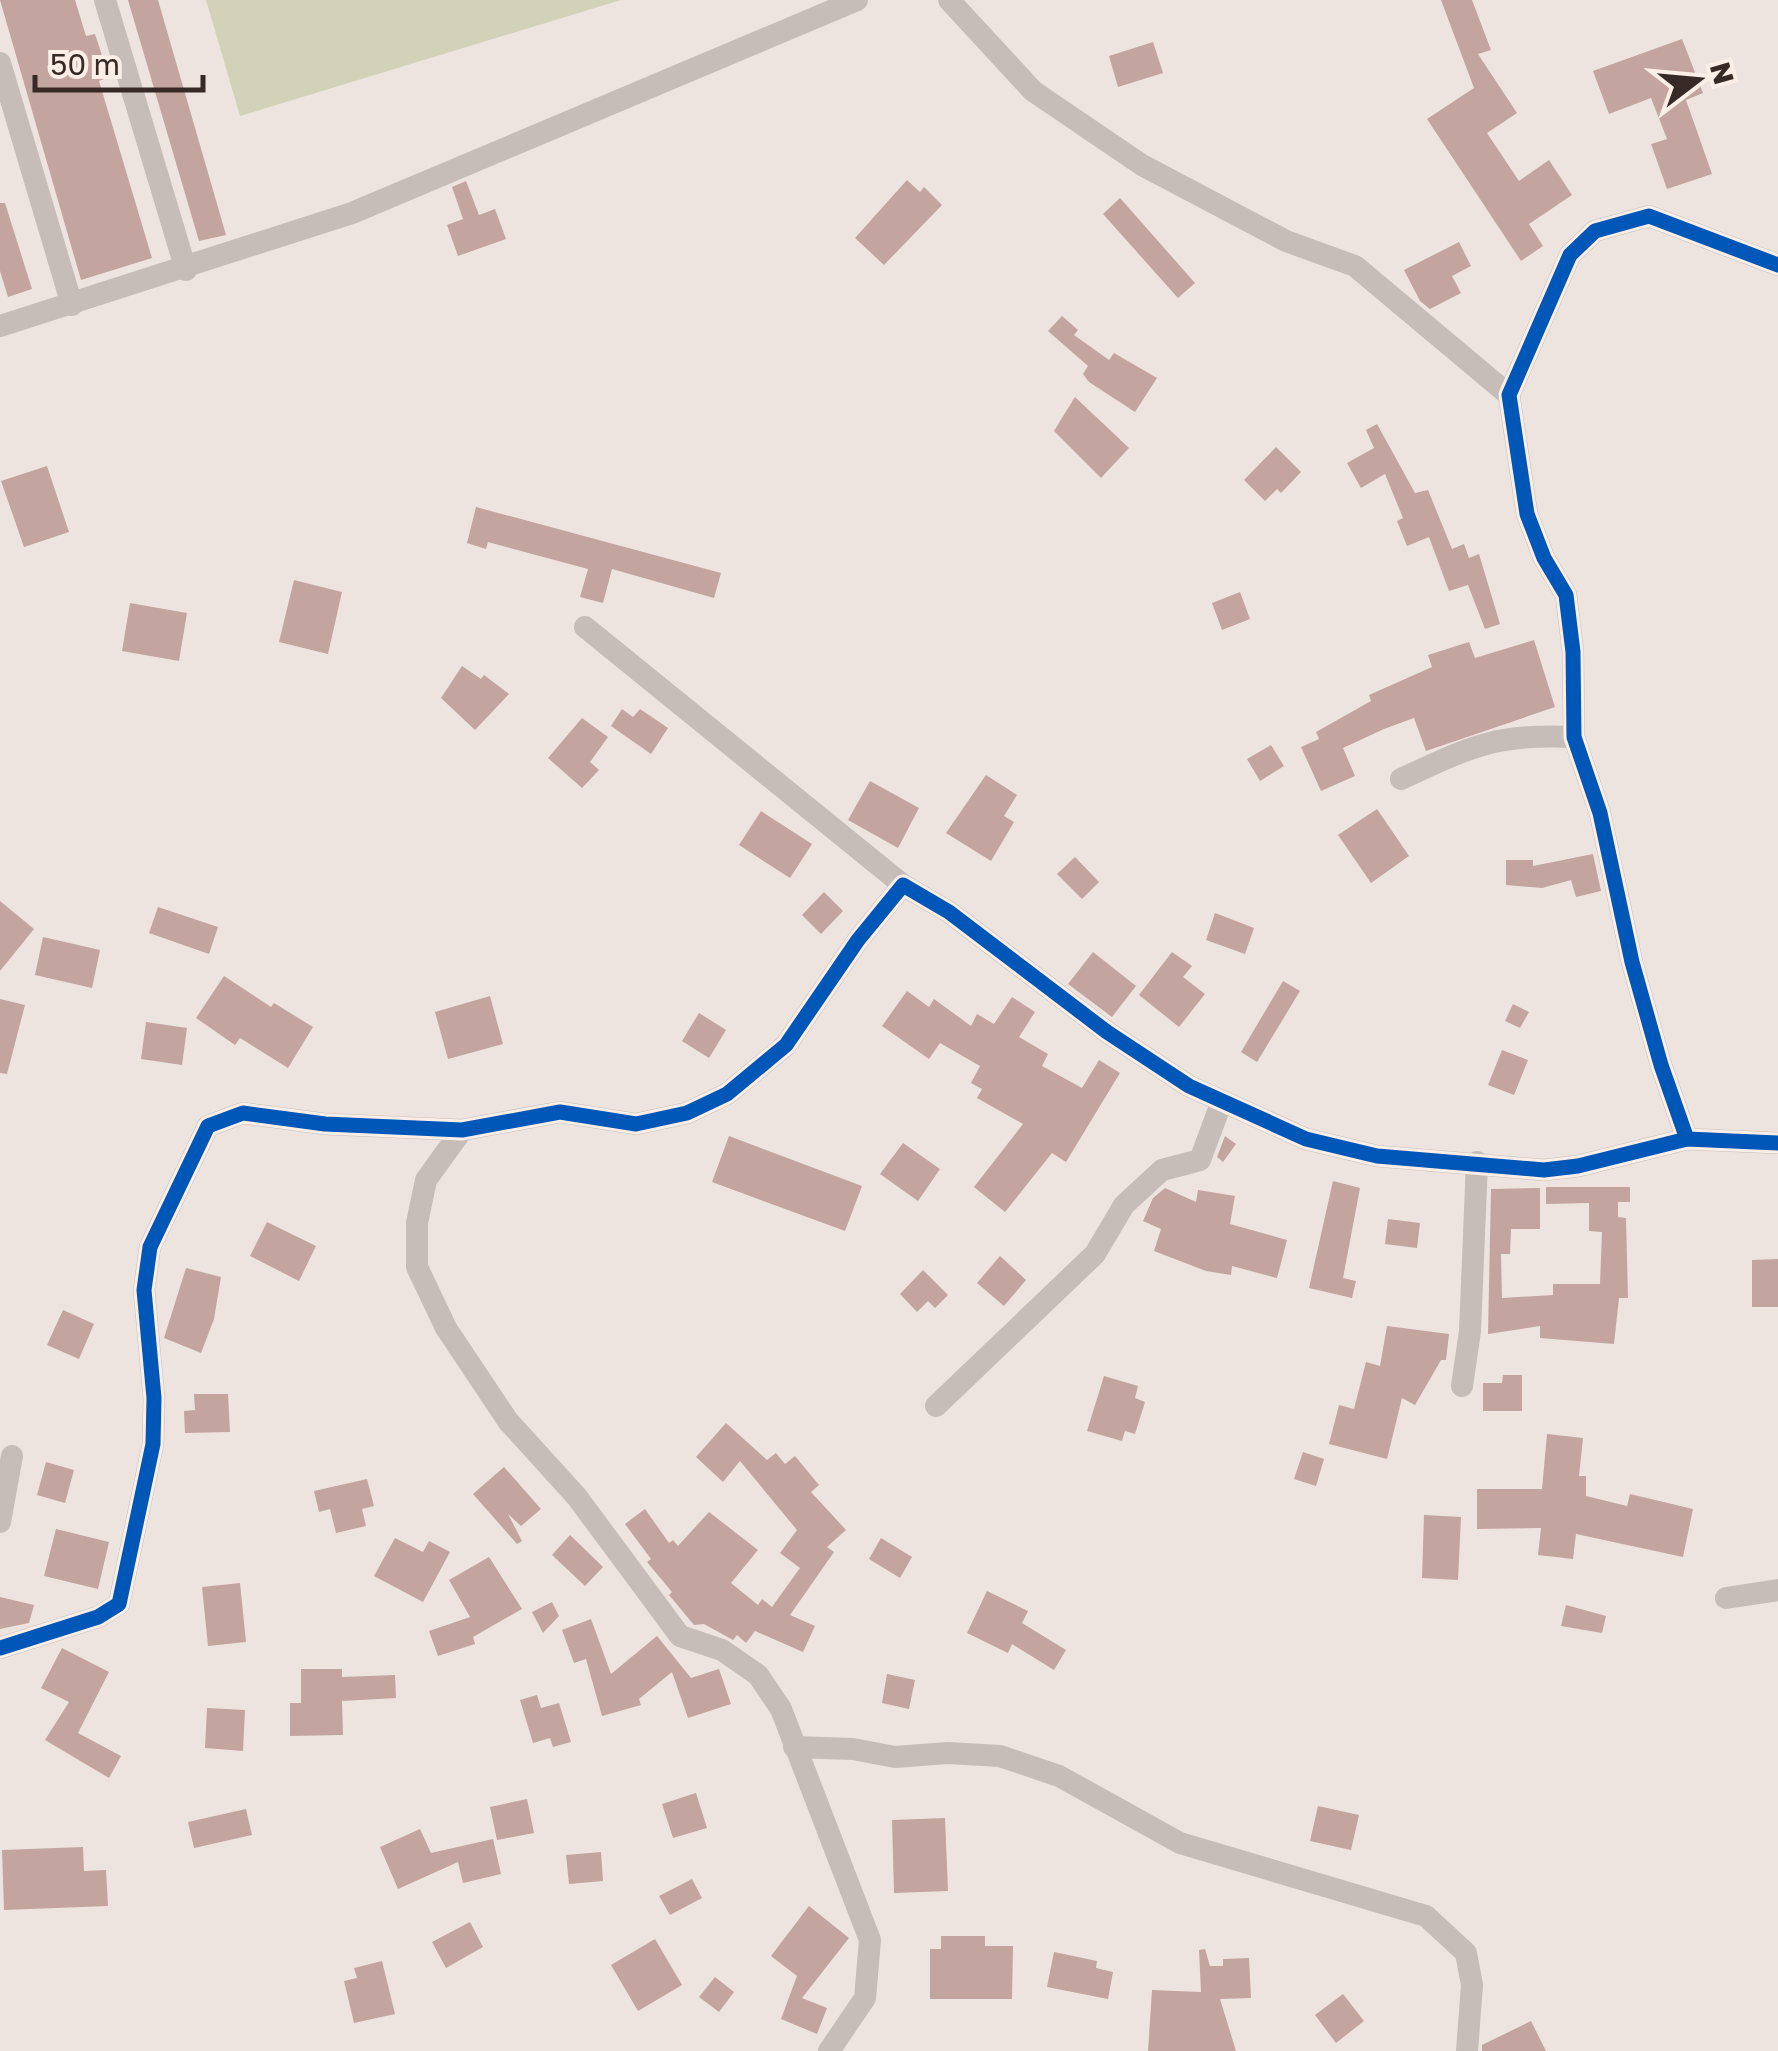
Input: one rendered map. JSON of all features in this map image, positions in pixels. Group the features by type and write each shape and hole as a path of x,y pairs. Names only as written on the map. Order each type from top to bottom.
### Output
{"street":[{"path":"105,0 186,270"},
{"path":"0,326 186,270 352,213 857,0"},
{"path":"949,0 1033,91 1142,165 1286,241 1355,266 1508,395"},
{"path":"0,63 72,305"},
{"path":"1687,1139 1651,1030 1600,813 1574,737 1573,652 1566,595 1544,558 1527,514 1508,395 1570,254 1595,231 1649,216 1778,265"},
{"path":"585,627 903,885 949,912 1107,1032 1188,1086 1306,1139 1377,1156 1559,1169 1687,1139 1778,1143"},
{"path":"1401,780 1490,742 1520,734 1574,737"},
{"path":"0,1648 98,1617 119,1604 153,1444 144,1290 150,1247 208,1126 243,1113 324,1124 462,1130 560,1112 636,1124 687,1113 727,1094 786,1046 858,940 903,885"},
{"path":"936,1406 1094,1254 1124,1204 1162,1170 1200,1160 1222,1100"},
{"path":"462,1130 426,1180 417,1223 418,1268 446,1328 508,1421 577,1497 680,1636 722,1650 758,1676 781,1709 870,1940 864,1998 829,2051"},
{"path":"1462,1386 1470,1331 1477,1162"},
{"path":"0,1522 12,1456"},
{"path":"1726,1598 1778,1590"},
{"path":"794,1747 854,1749 895,1758 948,1752 1000,1756 1059,1776 1180,1842 1282,1877 1426,1916 1466,1952 1472,1985 1467,2051"}],"green space":[{"path":"206,0 621,0 240,116"}],"building":[{"path":"0,0 75,0 86,36 95,34 109,77 99,81 152,258 81,280"},
{"path":"128,0 158,0 226,235 199,241"},
{"path":"1441,0 1472,0 1491,50 1478,54 1517,113 1487,133 1519,181 1549,160 1572,195 1529,224 1543,246 1521,261 1427,119 1474,88"},
{"path":"1682,39 1703,93 1686,100 1712,174 1667,189 1651,144 1667,139 1651,98 1609,114 1593,71"},
{"path":"1153,42 1163,73 1118,87 1109,56"},
{"path":"907,180 920,192 924,187 942,205 884,265 855,238"},
{"path":"466,181 479,215 495,209 506,239 458,256 447,225 463,219 452,187"},
{"path":"1120,198 1195,283 1178,298 1103,214"},
{"path":"0,203 5,203 32,289 8,297 0,271"},
{"path":"1459,242 1471,266 1452,276 1461,293 1430,309 1420,301 1404,270"},
{"path":"1062,316 1078,330 1074,335 1109,360 1114,353 1157,378 1135,412 1089,382 1083,374 1088,366 1048,331"},
{"path":"1075,397 1129,448 1101,478 1054,431"},
{"path":"1377,424 1415,493 1428,490 1452,549 1464,544 1469,558 1479,554 1500,624 1485,629 1468,585 1449,591 1429,537 1407,546 1397,521 1403,518 1385,474 1361,488 1347,463 1374,448 1366,430"},
{"path":"1276,447 1301,472 1281,493 1277,489 1265,501 1244,480"},
{"path":"47,466 69,532 24,547 1,481"},
{"path":"476,507 721,573 714,598 612,569 603,603 580,597 588,569 488,542 486,549 467,543"},
{"path":"294,580 342,592 328,654 279,642"},
{"path":"1240,592 1250,619 1222,630 1212,603"},
{"path":"130,603 187,613 179,661 122,651"},
{"path":"1534,640 1555,707 1426,751 1414,718 1343,748 1355,776 1321,791 1301,747 1319,739 1316,732 1371,701 1369,695 1432,667 1428,655 1469,642 1475,658"},
{"path":"462,666 481,679 484,675 509,694 475,730 441,698"},
{"path":"622,709 633,717 640,709 668,728 651,754 611,726"},
{"path":"582,718 608,737 590,762 599,770 582,788 548,758"},
{"path":"1271,745 1284,766 1260,781 1247,759"},
{"path":"986,775 1017,795 1004,816 1014,822 991,861 946,833"},
{"path":"870,781 919,808 898,848 848,820"},
{"path":"1377,809 1409,856 1371,883 1338,835"},
{"path":"761,811 812,844 790,878 739,845"},
{"path":"1593,854 1601,891 1576,897 1571,880 1542,888 1506,885 1506,860 1533,860 1533,866"},
{"path":"1075,857 1099,882 1082,899 1057,874"},
{"path":"824,892 843,911 821,934 802,915"},
{"path":"0,901 34,929 0,971"},
{"path":"158,907 218,927 209,954 149,933"},
{"path":"1215,913 1254,928 1245,954 1206,940"},
{"path":"43,937 100,950 92,988 35,975"},
{"path":"1093,952 1136,986 1112,1017 1068,984"},
{"path":"1172,952 1192,966 1183,977 1205,994 1179,1027 1139,995"},
{"path":"224,976 271,1007 274,1003 313,1027 288,1068 240,1038 235,1045 196,1018"},
{"path":"1283,981 1300,991 1257,1062 1241,1052"},
{"path":"907,991 929,1007 934,999 971,1026 977,1014 994,1024 1012,997 1035,1012 1019,1037 1048,1054 1042,1066 1082,1088 1099,1060 1120,1073 1066,1162 1052,1153 1005,1212 974,1187 1023,1124 977,1098 982,1089 971,1083 980,1066 940,1043 929,1059 882,1026"},
{"path":"490,996 503,1044 448,1059 435,1012"},
{"path":"0,999 25,1005 7,1074 0,1073"},
{"path":"1513,1004 1529,1012 1520,1028 1505,1021"},
{"path":"699,1013 726,1030 709,1058 682,1041"},
{"path":"146,1022 187,1028 182,1065 141,1059"},
{"path":"1502,1050 1528,1060 1514,1095 1488,1085"},
{"path":"729,1136 862,1186 845,1231 712,1182"},
{"path":"1225,1136 1236,1144 1223,1162 1217,1157"},
{"path":"903,1143 940,1169 918,1201 880,1174"},
{"path":"1333,1181 1360,1188 1343,1278 1356,1281 1352,1298 1309,1288"},
{"path":"1546,1187 1630,1187 1630,1202 1618,1202 1618,1217 1626,1218 1628,1298 1619,1298 1614,1344 1540,1338 1540,1326 1488,1334 1491,1189 1540,1188 1540,1229 1511,1229 1510,1254 1501,1254 1502,1298 1553,1295 1553,1284 1600,1284 1602,1232 1589,1231 1589,1203 1546,1204"},
{"path":"1165,1188 1196,1202 1198,1190 1235,1196 1230,1224 1287,1240 1277,1278 1232,1266 1231,1275 1206,1271 1154,1251 1161,1229 1143,1221 1153,1198"},
{"path":"1388,1219 1420,1223 1417,1248 1385,1244"},
{"path":"267,1222 316,1246 299,1281 250,1256"},
{"path":"1000,1256 1026,1280 1004,1306 977,1283"},
{"path":"1778,1259 1778,1307 1752,1307 1752,1260"},
{"path":"186,1268 221,1277 214,1319 201,1353 164,1338"},
{"path":"923,1270 948,1295 935,1308 928,1301 917,1312 900,1294"},
{"path":"63,1310 94,1324 79,1359 47,1345"},
{"path":"1387,1326 1449,1334 1446,1360 1441,1360 1415,1405 1402,1398 1387,1459 1329,1444 1339,1405 1354,1409 1366,1362 1380,1366"},
{"path":"1503,1375 1522,1375 1522,1411 1483,1411 1483,1383 1502,1383"},
{"path":"1104,1376 1138,1386 1135,1398 1145,1402 1135,1434 1125,1431 1122,1441 1087,1431"},
{"path":"194,1394 228,1394 230,1432 185,1433 184,1411 195,1410"},
{"path":"726,1423 767,1460 776,1453 785,1464 795,1456 819,1485 811,1492 846,1530 827,1547 834,1552 790,1615 815,1626 803,1652 755,1631 746,1643 737,1635 733,1640 704,1624 694,1625 669,1595 672,1592 647,1562 651,1559 625,1524 645,1509 669,1543 673,1540 678,1546 709,1512 758,1550 731,1583 758,1605 762,1599 772,1607 800,1568 780,1553 797,1530 740,1461 723,1482 696,1457"},
{"path":"1547,1434 1583,1438 1579,1476 1586,1476 1586,1496 1627,1506 1630,1494 1693,1509 1683,1557 1576,1534 1573,1559 1538,1555 1541,1528 1477,1529 1477,1489 1542,1489"},
{"path":"1303,1452 1324,1459 1316,1486 1294,1479"},
{"path":"46,1462 74,1470 65,1503 37,1495"},
{"path":"504,1467 541,1509 521,1526 508,1514 522,1541 517,1544 473,1494"},
{"path":"367,1479 374,1506 362,1509 366,1526 336,1533 330,1509 319,1512 314,1491"},
{"path":"1424,1515 1461,1517 1458,1580 1422,1578"},
{"path":"56,1529 109,1542 98,1589 44,1576"},
{"path":"570,1535 603,1567 585,1586 552,1555"},
{"path":"395,1538 423,1552 429,1541 450,1552 423,1602 374,1576"},
{"path":"881,1538 912,1557 900,1578 869,1559"},
{"path":"489,1557 522,1609 473,1637 475,1644 438,1656 429,1631 470,1617 449,1580"},
{"path":"240,1583 246,1642 208,1646 202,1587"},
{"path":"987,1591 1028,1611 1022,1623 1066,1650 1054,1670 1012,1644 1008,1653 967,1633"},
{"path":"0,1597 34,1605 29,1623 0,1629"},
{"path":"552,1602 559,1616 543,1633 532,1612"},
{"path":"1566,1605 1606,1616 1602,1633 1561,1626"},
{"path":"591,1619 611,1674 657,1636 691,1678 719,1669 731,1704 688,1718 672,1672 639,1699 641,1705 602,1716 586,1659 574,1663 562,1630"},
{"path":"62,1648 109,1672 78,1733 121,1756 109,1778 45,1740 69,1702 41,1688"},
{"path":"301,1669 342,1669 342,1677 395,1675 396,1698 342,1701 343,1735 290,1736 290,1703 301,1703"},
{"path":"887,1674 915,1680 909,1709 882,1703"},
{"path":"537,1695 541,1708 559,1703 571,1742 553,1747 550,1738 533,1743 520,1700"},
{"path":"207,1708 245,1710 243,1751 205,1748"},
{"path":"696,1793 707,1828 673,1838 662,1804"},
{"path":"527,1799 534,1833 497,1840 490,1807"},
{"path":"1318,1806 1359,1815 1351,1850 1310,1841"},
{"path":"246,1809 252,1835 194,1848 188,1822"},
{"path":"945,1818 948,1891 894,1893 892,1820"},
{"path":"420,1829 431,1853 493,1839 501,1874 463,1883 458,1862 398,1889 380,1847"},
{"path":"83,1847 84,1871 106,1870 108,1906 4,1910 2,1850"},
{"path":"601,1852 603,1881 569,1884 566,1855"},
{"path":"692,1879 702,1898 670,1915 659,1896"},
{"path":"809,1906 849,1938 802,1998 827,2008 817,2034 781,2019 797,1976 771,1956"},
{"path":"470,1922 483,1947 446,1968 432,1942"},
{"path":"941,1936 985,1936 985,1946 1013,1946 1012,1999 930,1999 930,1949 941,1949"},
{"path":"655,1939 682,1985 638,2011 611,1965"},
{"path":"1205,1949 1210,1966 1223,1966 1223,1959 1249,1958 1251,1998 1220,1999 1236,2051 1148,2051 1152,1990 1201,1992 1199,1950"},
{"path":"1054,1952 1097,1961 1096,1968 1113,1972 1108,1999 1047,1987"},
{"path":"382,1961 395,2014 354,2023 344,1981 357,1978 354,1968"},
{"path":"715,1977 734,1992 719,2012 699,1997"},
{"path":"1343,1994 1364,2021 1336,2043 1315,2015"},
{"path":"1531,2021 1546,2051 1482,2051 1482,2045"}],"cycle path":[{"path":"1687,1139 1632,962 1600,813 1574,737 1573,652 1566,595 1544,558 1527,514 1509,395 1570,255 1595,231 1649,216 1778,265"},
{"path":"0,1648 98,1617 119,1604 153,1444 154,1398 144,1290 150,1247 208,1126 243,1113 325,1124 462,1130 560,1112 636,1124 687,1113 727,1094 786,1045 858,940 903,885 949,912 1107,1032 1189,1086 1306,1139 1377,1156 1544,1170 1578,1166 1687,1139 1778,1143"}]}
